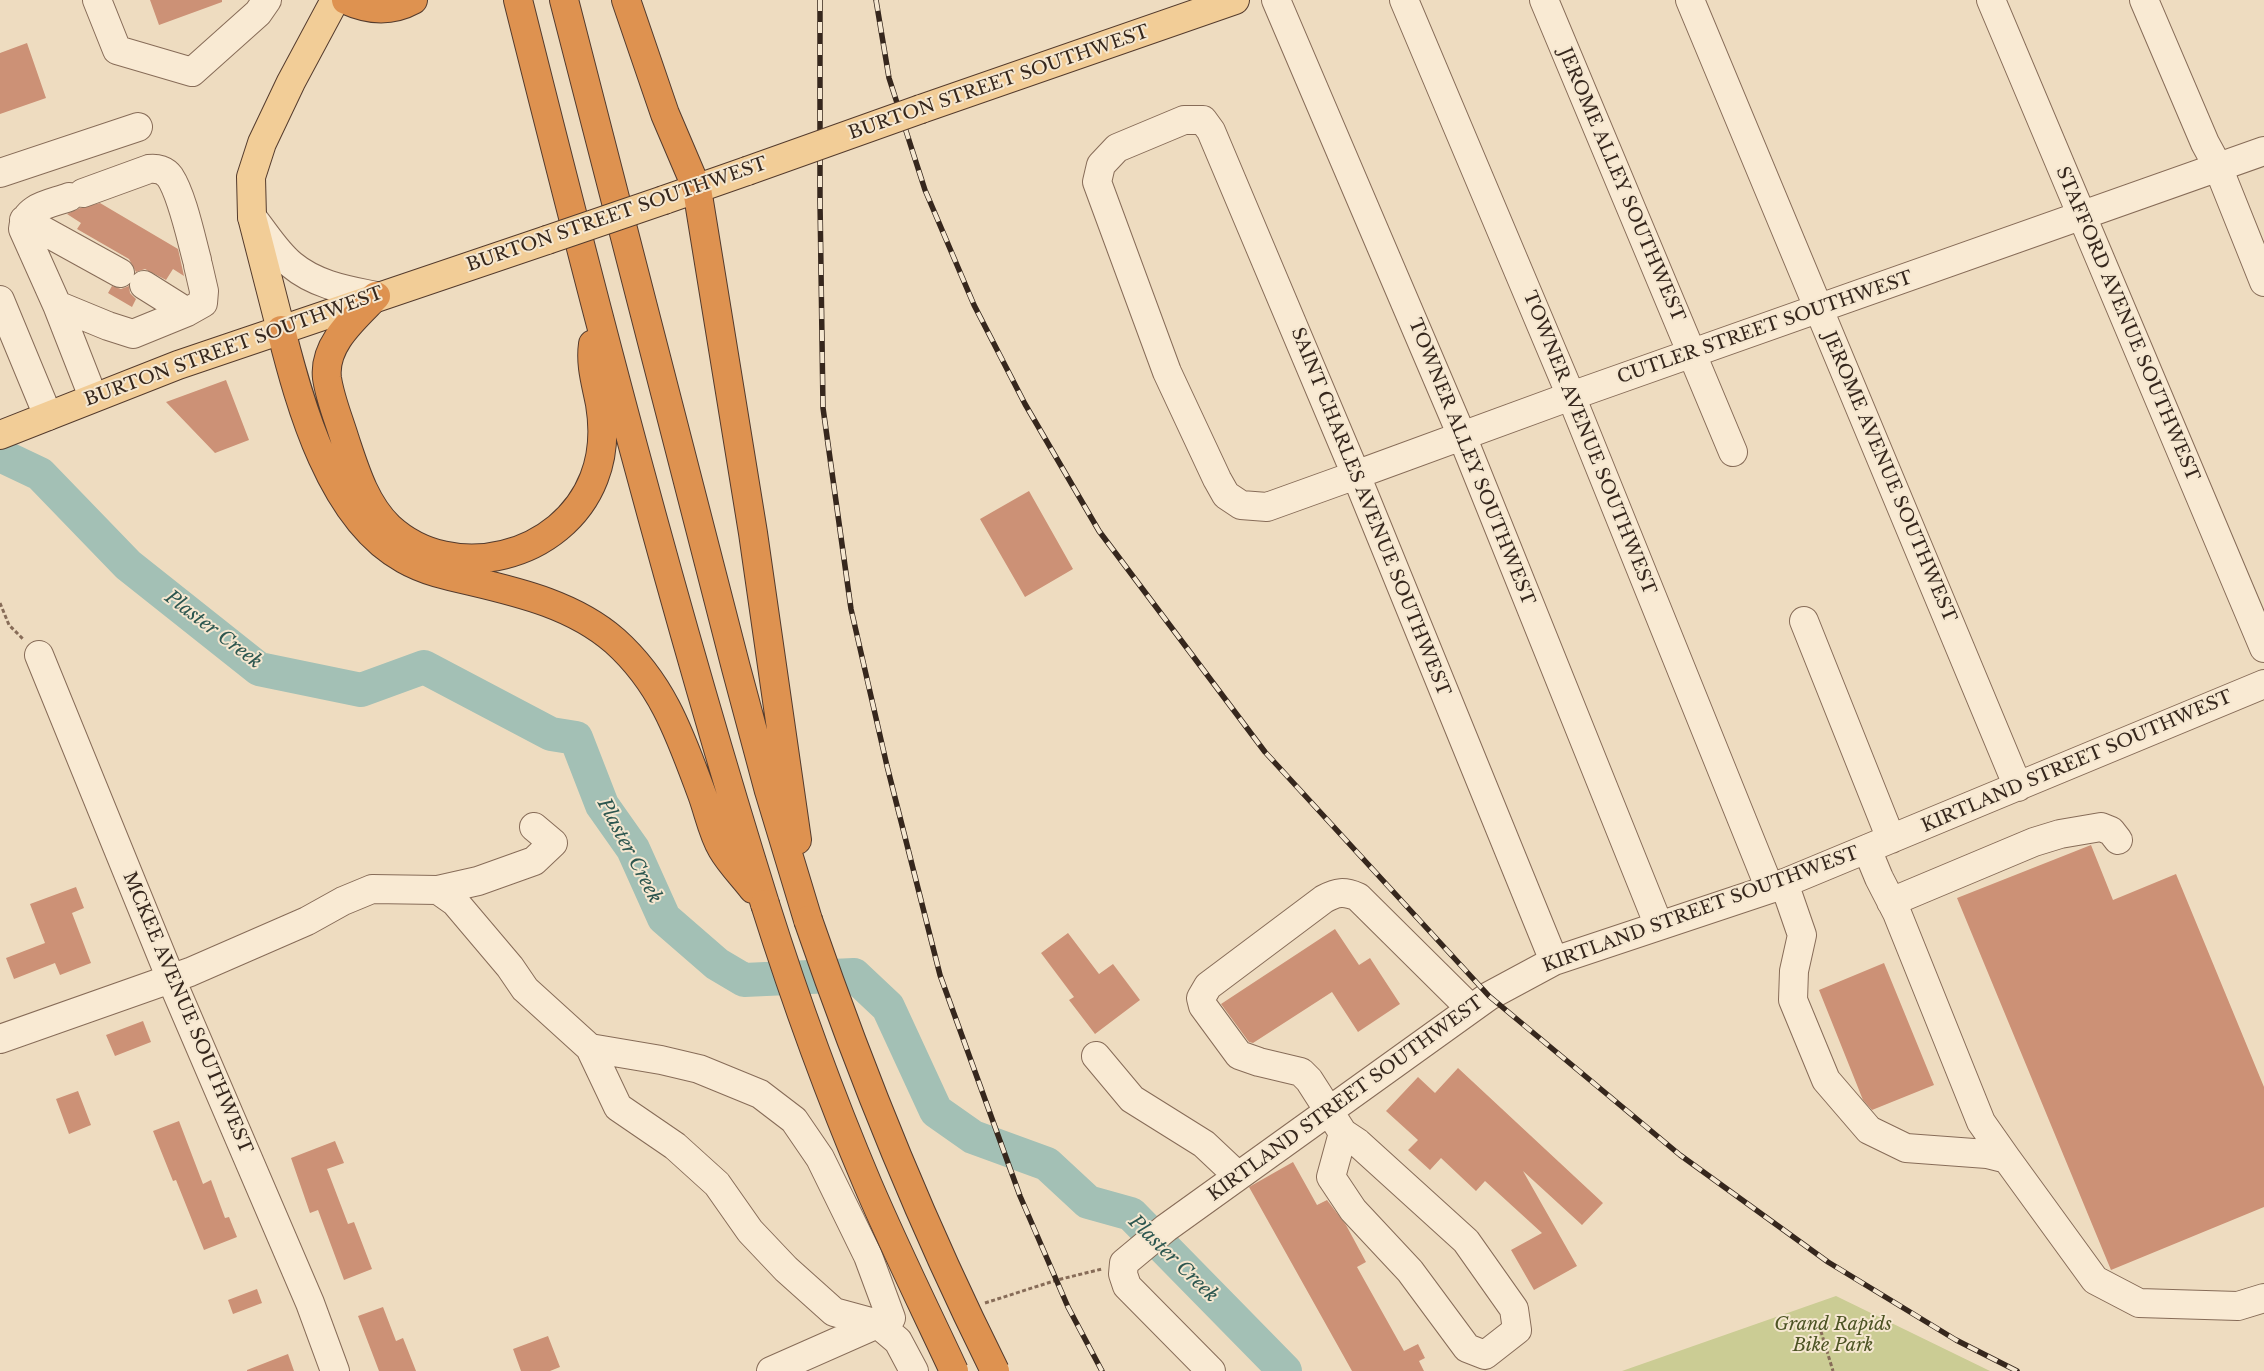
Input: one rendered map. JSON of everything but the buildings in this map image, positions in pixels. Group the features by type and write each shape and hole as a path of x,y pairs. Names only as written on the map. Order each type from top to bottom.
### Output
{"highway":[{"path":"346,0 366,8 378,8 399,6 413,0"},
{"path":"518,0 598,318 694,669 765,904 795,996 843,1124 884,1222 954,1371"},
{"path":"564,0 769,791 807,916 838,1008 886,1132 919,1211 995,1371"},
{"path":"626,0 665,114 697,189 755,543 807,916"},
{"path":"376,296 347,325 338,337 327,370 330,389 347,445 364,491 389,526 416,546 430,552 466,558 498,557 534,544 568,520 587,494 597,469 601,445 600,405 591,361 598,318"},
{"path":"281,330 291,370 319,450 336,486 359,519 382,544 405,560 435,572 490,585 562,608 581,617 615,641 648,679 674,720 722,849 765,904"}],"main road":[{"path":"281,330 252,217 250,189 255,160 291,82 335,0"},
{"name":"BURTON STREET SOUTHWEST","path":"4,433 178,365 376,296 697,189 1235,0"}],"street":[{"path":"97,0 117,50 192,72 258,14 267,0"},
{"name":"TOWNER ALLEY SOUTHWEST","path":"1276,0 1462,436 1659,926"},
{"name":"TOWNER AVENUE SOUTHWEST","path":"1404,0 1777,886 1802,935 1794,971 1793,1000 1826,1080 1869,1130 1906,1148 1987,1154 2007,1159"},
{"name":"JEROME ALLEY SOUTHWEST","path":"1544,0 1733,452"},
{"name":"JEROME AVENUE SOUTHWEST","path":"1690,0 2018,787"},
{"name":"STAFFORD AVENUE SOUTHWEST","path":"1991,0 2080,216 2264,648"},
{"path":"2144,0 2205,143 2218,167 2264,282"},
{"name":"SAINT CHARLES AVENUE SOUTHWEST","path":"1267,508 1241,504 1226,495 1217,480 1167,372 1097,182 1102,164 1117,148 1184,120 1204,120 1211,131 1356,475 1554,961"},
{"path":"0,173 138,127"},
{"name":"CUTLER STREET SOUTHWEST","path":"1267,508 1571,396 2264,151"},
{"path":"57,305 133,334 187,312 203,303 204,291 178,195 169,177 158,168 149,169 30,211 24,220 24,229 57,305 93,397"},
{"path":"252,217 284,258 303,273 331,286 376,296"},
{"path":"24,220 120,273"},
{"path":"144,285 187,312"},
{"path":"0,300 48,416"},
{"path":"1804,621 1879,844 1891,902 1943,1023 1981,1122 2095,1280 2139,1303 2238,1306 2264,1298"},
{"name":"MCKEE AVENUE SOUTHWEST","path":"39,655 171,979 310,1303 335,1371"},
{"name":"KIRTLAND STREET SOUTHWEST","path":"1129,1258 1166,1228 1238,1176 1336,1121 1489,996 1554,961 1777,886 2264,684"},
{"path":"0,1039 171,979 243,950 307,922 342,901 372,889 438,890 478,881 534,861 553,843 534,827"},
{"path":"1891,902 2034,842 2060,834 2101,827 2110,831 2118,840"},
{"path":"438,890 455,902 510,967 525,989 590,1048 618,1107 675,1146 717,1184 750,1231 786,1269 834,1312 936,1352 940,1371"},
{"path":"1336,1121 1331,1177 1352,1210 1410,1271 1467,1348 1485,1355 1518,1330 1514,1309 1466,1240 1336,1121 1309,1080 1300,1072 1238,1055 1203,1006 1201,998 1208,986 1324,899 1336,892 1347,892 1358,897 1471,1009"},
{"path":"590,1048 661,1060 699,1069 760,1094 794,1120 820,1158 868,1256 891,1318 888,1332 914,1371"},
{"path":"1096,1056 1132,1099 1204,1144 1238,1176"},
{"path":"1129,1258 1123,1274 1127,1286 1211,1371"},
{"path":"771,1371 888,1332"}],"path":[{"path":"0,603 9,625 39,655"},
{"path":"978,1304 1129,1258"},
{"path":"1819,1325 1832,1371"}],"green space":[{"name":"Grand Rapids Bike Park","path":"1836,1296 1990,1371 1622,1371"}],"waterway":[{"name":"Plaster Creek","path":"0,455 40,474 128,565 259,669 361,690 424,667 551,734 576,738 602,805 633,849 664,918 717,964 744,980 854,975 888,1007 936,1111 973,1137 1047,1164 1088,1202 1131,1214 1285,1371"}],"railway":[{"path":"820,0 823,408 851,609 887,766 940,975 1020,1196 1068,1307 1102,1371"},
{"path":"876,0 889,78 925,190 974,305 1025,404 1099,531 1265,752 1489,996 1680,1155 1828,1262 1956,1340 2017,1371"}]}
